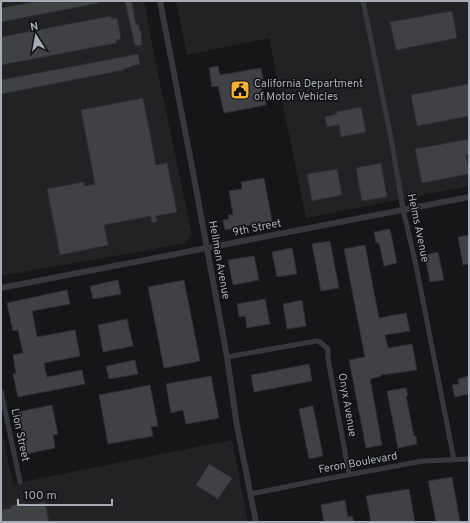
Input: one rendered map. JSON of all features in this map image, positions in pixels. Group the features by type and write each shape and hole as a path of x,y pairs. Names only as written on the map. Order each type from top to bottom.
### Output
{"street":[{"name":"Hellman Avenue","path":"160,1 192,166 256,522"},
{"name":"Helms Avenue","path":"364,1 391,138 403,210 416,266 454,460"},
{"name":"9th Street","path":"1,288 469,197"},
{"name":"Onyx Avenue","path":"227,358 316,341 320,342 328,349 328,359 349,474"},
{"name":"Lion Street","path":"1,391 20,482"},
{"name":"Feron Boulevard","path":"251,494 423,461 469,459"}],"shaded area":[{"path":"1,1 144,1 192,235 183,244 1,276"},
{"path":"176,1 469,1 469,186 306,218 269,38 187,55"},
{"path":"1,426 13,484 232,440 248,522 1,522"}],"building":[{"path":"39,1 99,1 99,3 1,22 1,8"},
{"path":"125,1 131,1 132,3 136,25 138,24 141,31 142,45 135,46"},
{"path":"452,11 457,38 396,50 390,22"},
{"path":"111,16 112,19 117,18 121,39 116,40 117,43 1,65 1,37"},
{"path":"138,54 140,64 123,69 124,70 1,94 1,80"},
{"name":"California Department of Motor Vehicles","path":"218,66 220,75 261,68 263,80 260,80 262,94 264,93 266,105 224,113 218,86 212,87 209,68"},
{"path":"469,84 469,116 417,126 411,95"},
{"path":"143,98 156,165 167,163 177,212 156,216 157,222 152,223 151,216 104,225 108,245 60,255 47,189 84,182 84,186 95,184 81,110"},
{"path":"361,107 366,132 341,137 339,125 327,127 325,117 337,114 336,112"},
{"path":"469,139 469,154 466,154 469,174 422,183 415,149"},
{"path":"381,163 387,197 362,201 356,168"},
{"path":"337,169 342,195 312,201 307,174"},
{"path":"264,178 272,221 225,230 223,220 229,219 228,215 233,215 229,191 242,189 241,182"},
{"path":"390,229 397,263 384,266 379,243 376,243 374,232"},
{"path":"469,235 469,264 463,265 458,237"},
{"path":"330,241 339,288 321,291 312,244"},
{"path":"365,245 379,318 406,313 410,331 385,335 388,348 412,344 417,370 381,375 370,379 382,445 366,448 349,360 365,357 344,249"},
{"path":"292,248 297,274 277,277 272,252"},
{"path":"438,252 444,280 430,282 425,255"},
{"path":"254,256 259,280 233,285 228,260"},
{"path":"118,280 121,294 93,299 90,286"},
{"path":"184,280 200,361 164,368 148,287"},
{"path":"67,290 70,304 32,311 37,337 75,330 80,356 44,363 47,377 82,370 85,384 18,397 13,374 16,374 13,355 23,353 18,330 13,331 7,303"},
{"path":"265,299 270,324 247,328 245,316 239,317 237,304"},
{"path":"302,300 306,326 287,329 283,304"},
{"path":"127,319 133,346 103,352 98,325"},
{"path":"135,360 138,374 109,379 106,366"},
{"path":"309,364 312,381 254,392 251,375"},
{"path":"211,376 219,418 186,424 183,410 171,413 166,384"},
{"path":"469,376 469,394 455,397 452,385 459,384 458,379"},
{"path":"150,385 158,426 151,427 153,436 108,444 99,395"},
{"path":"406,388 408,396 406,396 417,444 398,448 387,391"},
{"path":"52,405 58,434 53,435 55,448 26,454 18,412"},
{"path":"313,406 323,456 309,459 299,409"},
{"path":"209,464 232,478 218,499 196,485"},
{"path":"452,477 460,522 436,522 428,481"},
{"path":"409,489 415,522 371,522 366,496"},
{"path":"345,500 348,517 352,516 354,522 324,522 321,505"},
{"path":"45,502 49,522 1,522 1,510 11,508 10,506 24,503 25,506"}],"place":[{"name":"California Department of Motor Vehicles","path":"240,90"}]}
